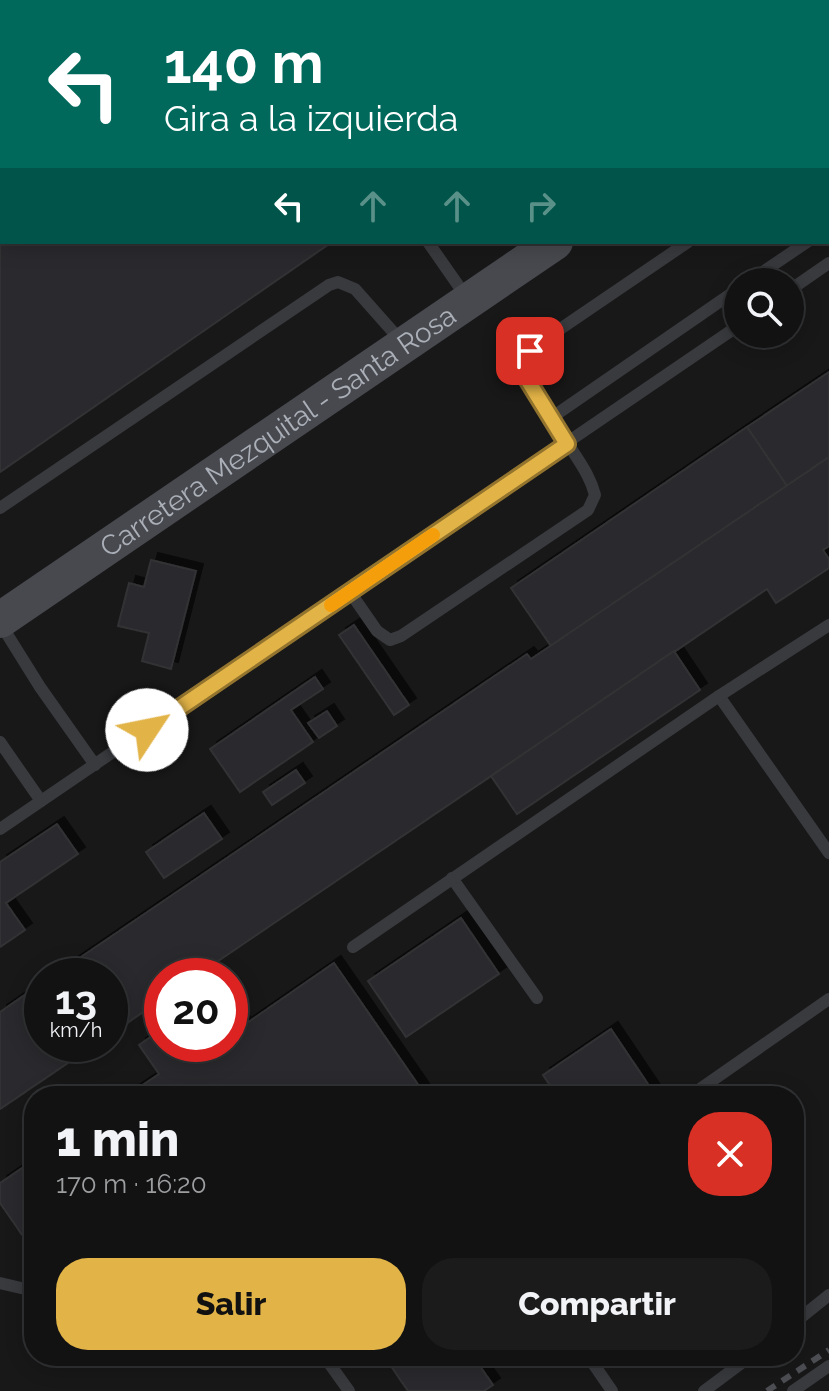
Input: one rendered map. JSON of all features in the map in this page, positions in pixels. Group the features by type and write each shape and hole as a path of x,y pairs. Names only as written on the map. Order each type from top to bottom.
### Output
{"main road":[{"name":"Carretera Mezquital - Santa Rosa","path":"0,622 552,244"}],"lane":[{"path":"429,244 469,301"},
{"path":"350,592 377,631 390,640 401,636 588,510 595,495 591,479 527,379 522,363 530,351 685,244"},
{"path":"769,268 804,244"},
{"path":"804,280 829,263"},
{"path":"0,508 329,285 338,282 355,289 405,344"},
{"path":"551,418 724,299"},
{"path":"0,829 724,336"},
{"path":"0,622 40,687 95,765"},
{"path":"353,947 719,696 829,625"},
{"path":"719,696 829,853"},
{"path":"0,742 41,801"},
{"path":"452,878 537,998"},
{"path":"704,1086 829,999"},
{"path":"0,1283 24,1289"},
{"path":"804,1315 829,1295"},
{"path":"331,1366 349,1391"},
{"path":"595,1366 612,1391"},
{"path":"704,1391 738,1366"},
{"path":"793,1391 829,1366"}],"building":[{"path":"0,244 329,244 0,472"},
{"path":"829,372 829,457 787,486 747,427"},
{"path":"747,427 787,486 551,646 511,588"},
{"path":"829,457 829,546 823,550 829,559 829,568 776,603 767,589 223,958 144,958 144,1011 128,1023 128,958 79,958 527,654 531,659"},
{"path":"151,560 196,571 171,669 142,661 149,633 118,626 129,583 144,587"},
{"path":"354,625 409,705 394,715 339,635"},
{"path":"674,651 700,690 517,814 491,776"},
{"path":"315,677 323,689 291,710 313,742 240,792 210,749"},
{"path":"327,711 337,726 319,738 308,723"},
{"path":"296,770 305,783 272,805 263,792"},
{"path":"204,813 222,839 164,878 146,852"},
{"path":"57,824 78,854 6,903 25,930 0,947 0,862"},
{"path":"461,918 499,974 406,1037 368,981"},
{"path":"334,963 419,1086 141,1086 159,1074 151,1062 248,1062 248,1022"},
{"path":"24,995 24,1062 69,1062 34,1086 24,1086 24,1093 0,1109 0,1012"},
{"path":"611,1029 649,1086 550,1086 543,1075"},
{"path":"24,1167 24,1238 0,1203 0,1183"},
{"path":"391,1366 480,1366 493,1385 484,1391 408,1391"}],"railway":[{"path":"767,1391 829,1350"}],"slow traffic":[{"path":"331,605 433,535"}],"route":[{"path":"147,730 567,444 527,379 522,363 530,351"}]}
